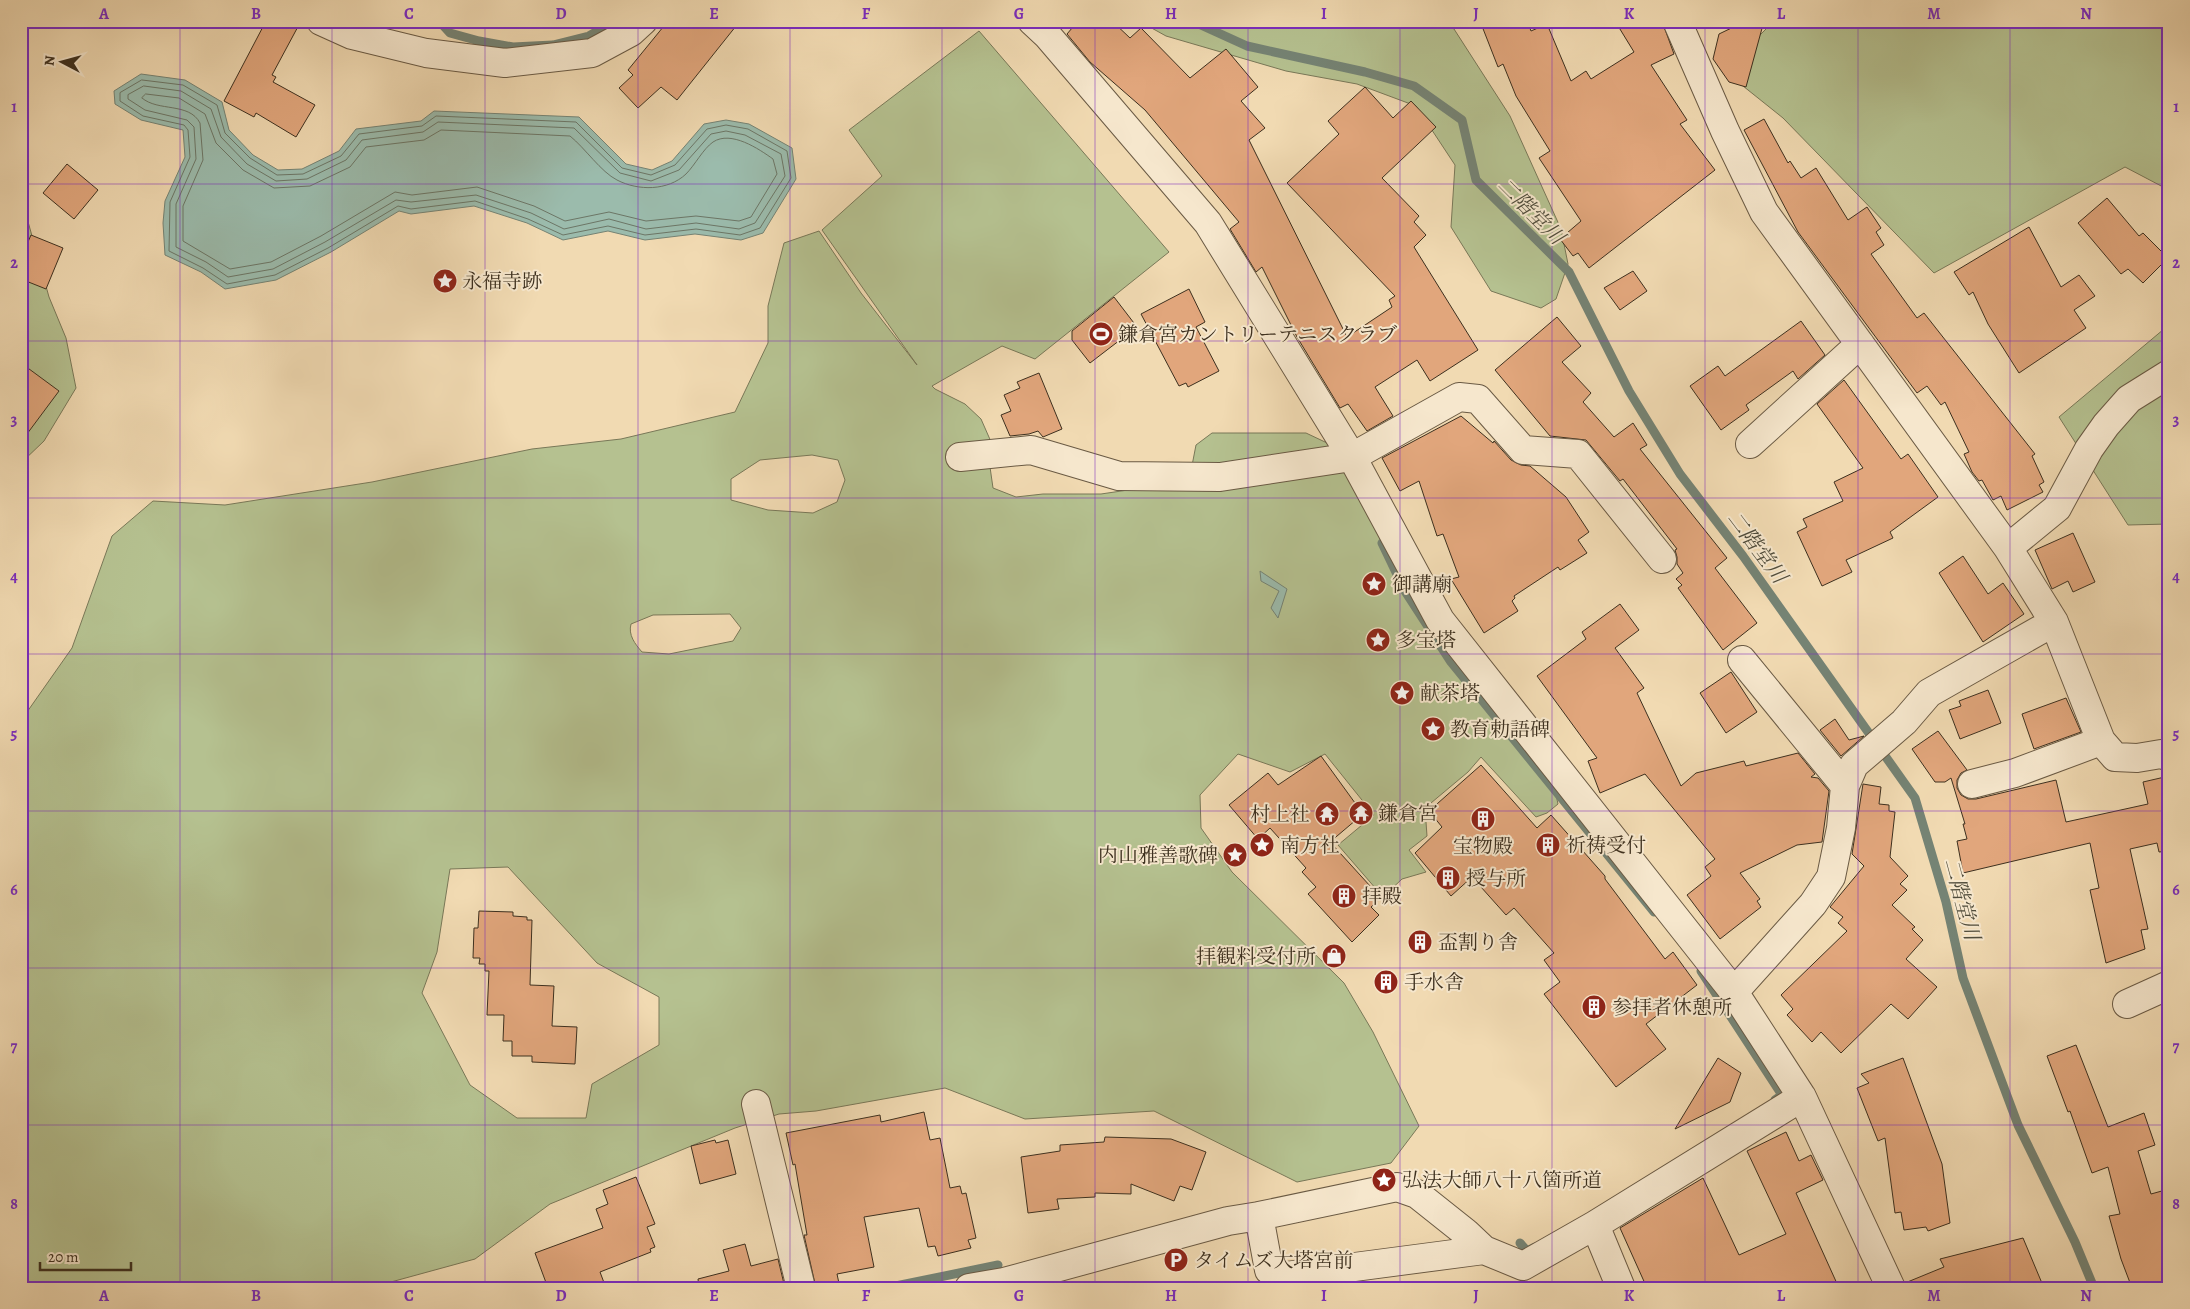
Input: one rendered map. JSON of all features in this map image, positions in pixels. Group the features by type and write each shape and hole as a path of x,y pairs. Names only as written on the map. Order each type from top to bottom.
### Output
{"street":[{"path":"320,21 352,35 426,53 505,64 592,53 631,32 643,21"},
{"path":"1685,24 1725,131 1764,212 2008,548 2054,622 2101,741 2115,757 2137,758 2161,754 2169,757"},
{"path":"1046,26 1208,223 1352,457 1440,620 1734,992 1802,1097 1891,1288"},
{"path":"1750,444 1860,344"},
{"path":"2008,548 2057,508 2089,449 2106,425 2129,399 2169,374"},
{"path":"960,457 1031,450 1119,476 1220,477 1352,457 1459,397 1478,399 1523,450 1578,454 1662,559"},
{"path":"1734,992 1813,904 1831,877 1841,828 1845,786 1854,765 1904,722 1929,693 2054,622"},
{"path":"1742,660 1845,786"},
{"path":"1972,784 2015,773 2101,741"},
{"path":"2127,1004 2169,985"},
{"path":"968,1288 1004,1282 1228,1222 1397,1187 1417,1194 1466,1233 1484,1250 1523,1266 1595,1225 1802,1097"},
{"path":"756,1104 800,1288"},
{"path":"1259,1216 1269,1279 1484,1250"},
{"path":"1595,1225 1621,1288"}],"green space":[{"path":"1139,21 1443,21 1454,29 1510,116 1561,229 1568,264 1556,299 1541,308 1491,291 1451,227 1455,165 1416,106 1357,84 1286,71 1166,36"},
{"path":"1774,21 2169,21 2169,186 2165,188 2125,167 1934,273 1783,118 1738,82 1755,40"},
{"path":"979,31 1169,252 1035,359 1002,346 932,386 965,404 981,419 992,444 990,467 993,488 1016,497 1043,494 1101,494 1189,481 1196,445 1212,433 1306,433 1342,450 1377,519 1389,566 1551,772 1558,804 1547,813 1536,817 1481,757 1468,772 1425,808 1427,836 1409,850 1426,872 1402,879 1383,897 1338,845 1374,815 1325,754 1290,772 1238,754 1200,795 1201,828 1232,872 1344,983 1373,1032 1419,1126 1391,1163 1297,1182 1154,1111 1025,1119 945,1088 816,1111 779,1114 735,1128 550,1204 475,1259 369,1288 21,1288 21,716 27,712 72,648 112,536 153,501 225,505 372,482 532,449 621,439 735,412 768,343 768,306 784,243 819,231 861,293 917,365 822,230 882,176 849,130","holes":["812,455 838,460 845,480 837,502 813,513 768,510 731,500 731,479 760,460","730,614 741,628 733,641 669,654 642,652 631,636 631,624 653,615","508,867 597,963 659,997 659,1045 592,1084 586,1118 517,1118 470,1085 422,993 437,952 450,869"]},
{"path":"21,216 27,218 49,297 66,338 76,388 44,441 21,463"},
{"path":"2169,322 2169,524 2128,525 2059,417 2164,329"}],"water":[{"path":"141,74 185,80 222,102 229,130 253,155 278,170 302,169 339,151 356,129 421,121 434,111 579,117 626,164 652,170 672,161 704,124 726,120 749,124 792,148 796,179 763,233 741,240 695,234 645,240 608,231 563,240 527,223 474,206 411,214 399,211 331,252 276,280 225,289 201,272 165,255 163,223 165,201 185,157 183,130 141,120 115,104 114,91"},
{"path":"1260,571 1287,589 1278,618 1271,608 1279,591 1261,581"}],"building":[{"path":"266,21 301,21 272,75 276,77 273,82 315,105 296,137 256,113 254,117 224,101"},
{"path":"668,21 740,21 677,100 661,87 638,108 619,88 633,75 628,70"},
{"path":"1078,21 1112,21 1130,38 1141,28 1190,78 1226,49 1258,87 1241,101 1265,128 1249,140 1347,337 1392,307 1389,300 1395,296 1287,183 1339,134 1328,121 1365,87 1393,118 1411,101 1436,127 1382,178 1419,216 1414,222 1426,235 1414,247 1478,350 1430,381 1417,360 1375,387 1393,416 1367,431 1348,404 1340,408 1297,337 1262,267 1256,272 1230,229 1239,222 1145,110 1090,62 1067,34"},
{"path":"1480,21 1527,21 1531,31 1547,24 1571,81 1586,71 1591,79 1634,52 1615,21 1662,21 1674,54 1651,65 1687,120 1680,124 1715,170 1589,268 1578,253 1573,256 1560,239 1581,221 1539,158 1550,151 1516,96 1503,64 1498,67"},
{"path":"1746,21 1764,21 1746,87 1729,82 1713,59 1719,34"},
{"path":"1764,119 1788,163 1790,161 1801,178 1816,168 1848,220 1867,207 1881,228 1876,232 1884,245 1871,254 1917,318 1924,313 2035,454 2032,456 2044,482 2039,485 2043,492 2007,510 2001,496 1993,500 1982,480 1979,481 1972,472 1964,454 1969,452 1945,402 1941,405 1927,386 1917,393 1798,232 1744,130"},
{"path":"67,164 98,190 74,219 43,193"},
{"path":"2107,198 2139,236 2143,233 2168,258 2143,283 2128,269 2121,274 2078,223"},
{"path":"2029,227 2061,287 2079,275 2095,296 2074,310 2086,328 2019,373 1988,324 1973,292 1969,295 1954,272"},
{"path":"31,235 63,248 46,289 21,279 21,258"},
{"path":"1633,271 1647,291 1620,310 1604,288"},
{"path":"1189,289 1205,322 1196,327 1219,371 1188,387 1186,383 1179,386 1141,314"},
{"path":"1114,297 1137,327 1090,363 1072,340 1072,331"},
{"path":"1557,317 1581,346 1562,362 1591,393 1583,402 1614,437 1633,423 1647,445 1640,449 1727,558 1715,568 1757,623 1723,650 1678,588 1682,585 1676,579 1683,573 1677,564 1675,550 1677,549 1623,479 1620,481 1586,440 1550,436 1495,370"},
{"path":"1801,321 1825,355 1798,379 1793,371 1746,405 1749,410 1721,430 1690,386 1718,366 1725,376"},
{"path":"21,363 59,391 21,442"},
{"path":"1039,373 1062,429 1043,437 1038,431 1010,436 1001,415 1011,411 1004,395 1020,388 1017,382"},
{"path":"1844,380 1901,459 1908,454 1938,497 1890,532 1893,538 1846,560 1852,572 1822,586 1797,532 1807,527 1803,519 1843,501 1834,482 1863,468 1817,404"},
{"path":"1461,416 1493,443 1494,441 1511,460 1521,465 1530,466 1566,497 1589,532 1578,540 1587,553 1560,570 1558,567 1514,596 1515,598 1512,601 1518,611 1484,633 1451,579 1459,577 1443,534 1437,536 1419,481 1400,491 1382,458"},
{"path":"2073,533 2095,582 2073,592 2068,581 2052,589 2035,550"},
{"path":"1963,556 1988,594 2003,583 2024,614 1983,642 1939,573"},
{"path":"1620,604 1639,630 1615,648 1644,688 1637,693 1681,786 1696,773 1744,761 1746,766 1798,753 1815,774 1811,777 1818,778 1829,791 1822,842 1797,845 1740,873 1760,899 1757,901 1761,907 1720,939 1687,895 1711,876 1705,867 1715,859 1645,774 1600,793 1588,761 1597,758 1537,676 1586,639 1582,632"},
{"path":"1731,672 1757,712 1726,733 1700,693"},
{"path":"1988,690 2001,723 1960,739 1949,710 1961,706 1959,701"},
{"path":"2066,698 2081,732 2034,749 2022,714"},
{"path":"1835,719 1849,740 1864,736 1841,756 1820,730"},
{"path":"1938,731 1967,770 1961,773 1957,780 1957,788 1961,795 1968,799 1976,799 2056,780 2066,822 2148,804 2143,782 2169,776 2169,851 2159,852 2157,843 2130,849 2148,929 2141,930 2145,949 2106,963 2090,890 2099,888 2090,843 1963,873 1957,841 1967,839 1963,824 1965,824 1951,778 1945,782 1935,782 1912,749"},
{"path":"1321,756 1363,814 1330,842 1381,898 1371,907 1379,915 1352,942 1308,894 1316,887 1302,872 1306,868 1270,828 1258,839 1229,805 1268,773 1278,785"},
{"path":"1481,765 1537,828 1551,815 1605,876 1605,879 1665,959 1673,952 1697,985 1646,1024 1666,1049 1616,1087 1544,994 1560,982 1544,960 1554,953 1514,908 1506,915 1472,877 1451,896 1415,853 1442,827 1429,811"},
{"path":"1863,784 1881,787 1879,804 1889,805 1889,811 1895,812 1890,857 1908,876 1900,884 1907,890 1892,905 1915,927 1912,929 1923,940 1906,959 1937,987 1908,1019 1891,1004 1841,1053 1821,1032 1812,1042 1787,1015 1793,1009 1781,995 1847,931 1838,923 1843,917 1830,907 1864,866 1852,854"},
{"path":"479,911 513,912 513,916 527,917 527,920 532,920 530,985 554,986 552,1026 577,1027 575,1064 532,1062 532,1056 512,1056 512,1041 503,1041 504,1015 487,1015 489,971 485,971 485,964 479,964 480,958 473,958 474,928 478,928"},
{"path":"2076,1045 2108,1127 2144,1113 2155,1145 2138,1151 2151,1194 2169,1189 2169,1288 2132,1288 2121,1259 2109,1216 2120,1214 2108,1167 2092,1173 2070,1111 2068,1112 2047,1056"},
{"path":"1718,1058 1741,1073 1730,1102 1675,1129"},
{"path":"1903,1058 1942,1164 1950,1223 1928,1231 1926,1227 1904,1230 1901,1212 1895,1213 1885,1138 1878,1141 1857,1088 1869,1083 1861,1074"},
{"path":"924,1112 930,1140 940,1138 950,1188 960,1186 962,1194 966,1193 976,1238 968,1240 971,1248 938,1256 935,1246 928,1247 919,1208 864,1217 874,1267 837,1274 840,1288 816,1288 804,1235 807,1235 795,1164 793,1165 786,1133 880,1115 881,1122"},
{"path":"1786,1132 1799,1161 1811,1155 1823,1180 1796,1193 1839,1288 1647,1288 1620,1228 1703,1178 1739,1255 1786,1234 1747,1151"},
{"path":"1105,1137 1171,1139 1206,1152 1192,1190 1180,1186 1174,1201 1131,1184 1131,1194 1095,1193 1095,1197 1057,1199 1059,1209 1028,1213 1021,1157 1060,1151 1060,1145 1104,1142"},
{"path":"715,1140 716,1143 728,1140 736,1174 700,1184 691,1146"},
{"path":"636,1177 655,1224 647,1227 655,1247 650,1249 651,1252 600,1272 606,1288 548,1288 535,1253 603,1228 596,1209 608,1204 603,1190"},
{"path":"2023,1238 2044,1288 1906,1288 1905,1283 1944,1267 1940,1259"},
{"path":"745,1244 751,1266 778,1259 785,1288 699,1288 698,1279 729,1271 723,1250"}],"waterway":[{"name":"二階堂川","path":"439,21 450,33 479,41 513,47 553,45 589,36 615,21"},
{"name":"二階堂川","path":"1192,21 1247,46 1365,72 1414,86 1462,120 1476,180 1569,272 1629,391 1680,474 1743,556 1915,798 1946,902 1963,978 2018,1125 2075,1242 2094,1288"},
{"path":"1382,543 1405,591 1451,662 1654,912"},
{"path":"1701,971 1782,1095 1775,1100"},
{"path":"1520,1243 1527,1251 1535,1247"},
{"path":"886,1288 998,1265"}],"place":[{"name":"永福寺跡","path":"445,281"},
{"name":"鎌倉宮カントリーテニスクラブ","path":"1101,334"},
{"name":"御講廟","path":"1374,584"},
{"name":"多宝塔","path":"1378,640"},
{"name":"献茶塔","path":"1402,693"},
{"name":"教育勅語碑","path":"1433,729"},
{"name":"鎌倉宮","path":"1361,813"},
{"name":"村上社","path":"1327,814"},
{"name":"宝物殿","path":"1483,819"},
{"name":"南方社","path":"1262,845"},
{"name":"祈祷受付","path":"1548,845"},
{"name":"内山雅善歌碑","path":"1235,855"},
{"name":"授与所","path":"1448,878"},
{"name":"拝殿","path":"1344,896"},
{"name":"盃割り舎","path":"1420,942"},
{"name":"拝観料受付所","path":"1334,956"},
{"name":"手水舎","path":"1386,982"},
{"name":"参拝者休憩所","path":"1594,1007"},
{"name":"弘法大師八十八箇所道","path":"1384,1180"},
{"name":"タイムズ大塔宮前","path":"1176,1260"}]}
